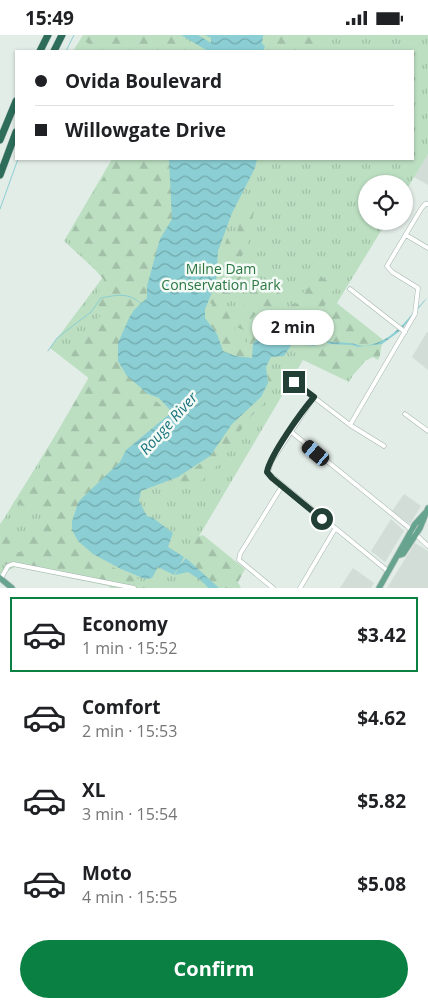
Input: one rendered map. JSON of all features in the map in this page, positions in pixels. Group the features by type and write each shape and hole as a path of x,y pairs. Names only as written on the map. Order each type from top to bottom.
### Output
{"highway":[{"path":"40,50 48,35"},
{"path":"54,50 62,35"},
{"path":"0,140 15,103"},
{"path":"0,175 15,134"}],"main road":[{"path":"379,588 400,555 399,551 414,533 427,510"},
{"path":"0,579 12,588"}],"street":[{"path":"350,425 416,314 419,290 392,271 387,265 424,204 428,204"},
{"path":"406,235 428,248"},
{"path":"350,289 405,332"},
{"path":"294,382 350,425 384,446"},
{"path":"314,397 290,431 267,469 269,476 389,572"},
{"path":"405,414 428,431"},
{"path":"290,431 428,546"},
{"path":"273,588 239,560 240,554 282,486"},
{"path":"300,588 335,529"},
{"path":"0,579 8,566 13,564 134,588"}],"shaded area":[{"path":"428,154 428,185 414,177"},
{"path":"428,333 428,370 412,357"},
{"path":"404,494 421,506 410,524 392,511"},
{"path":"391,519 404,531 385,562 371,551"},
{"path":"415,543 428,551 428,588 387,588"},
{"path":"353,568 374,583 371,588 340,588"}],"green space":[{"name":"Milne Dam Conservation Park","path":"83,35 428,35 428,154 413,179 413,175 358,175 358,230 382,230 337,303 375,339 349,382 303,360 198,538 228,563 241,588 110,588 109,586 15,567 0,575 0,525 90,379 50,348 103,277 64,241 111,160 414,160 414,50 74,50"},
{"path":"86,35 178,35 204,50 98,50 83,40"},
{"path":"262,35 339,35 324,38 321,50 260,50"},
{"path":"113,160 170,160 172,219 162,235 150,287 132,319 119,365 125,374 172,415 87,549 108,565 140,580 146,588 119,588 110,583 0,564 0,524 4,519 12,521 15,526 8,547 10,553 22,552 32,532 45,519 46,511 13,503 37,474 48,448 89,377 71,355 103,312 95,301 104,280 68,238"},
{"path":"250,196 257,199 245,251 231,273 239,273 241,277 236,293 223,303 238,334 247,343 259,330 280,316 291,305 300,304 311,308 328,321 333,309 339,305 384,341 378,360 373,357 365,361 355,373 332,371 316,365 311,362 320,333 315,327 308,330 300,320 293,317 273,328 254,342 252,358 235,356 221,349 217,335 204,316 205,313 211,316 212,304 208,302 216,283 218,251 224,247 229,232 236,236 247,197"},
{"path":"316,274 333,284 334,289 322,308 303,298 302,294 310,286 311,276"},
{"path":"254,284 279,292 280,295 270,308 260,314 256,314 252,318 251,328 247,331 236,327 235,323 238,315 245,312 243,308 249,287"},
{"path":"267,366 272,373 275,383 272,391 248,420 214,469 196,484 185,489 171,480 192,470 210,456 232,424 261,397 268,383"},
{"path":"203,535 245,569 235,588 216,588 212,581 197,569 192,554 191,538"}],"water":[{"path":"181,35 198,35 211,43 211,38 205,35 263,35 262,44 265,46 263,50 206,50"},
{"path":"169,160 257,160 255,168 232,213 218,251 216,283 205,309 205,318 217,334 223,351 235,356 252,358 253,344 258,337 290,317 300,320 308,330 315,327 326,334 322,340 323,333 314,329 306,332 297,322 298,336 316,346 292,344 284,356 271,357 266,367 268,383 261,397 232,424 210,456 178,477 141,491 139,501 147,516 153,518 173,533 168,547 184,557 180,565 186,558 219,588 213,588 188,572 175,575 179,566 174,575 158,567 152,578 145,579 93,554 78,541 72,530 72,521 79,501 120,462 126,450 172,412 159,398 148,394 127,376 118,361 118,343 134,310 147,298 147,286 160,239 172,219"},
{"path":"428,297 400,331 382,344 358,347 330,344 323,340 362,346 375,344 400,327"}],"waterway":[{"path":"66,50 74,35"},
{"path":"0,209 18,160"},
{"path":"48,351 57,338 91,312 101,298 117,295 127,296 141,304"},
{"name":"Rouge River","path":"204,580 212,588"}],"route":[{"path":"294,382 314,397 290,431 267,472 269,476 322,519"}]}
